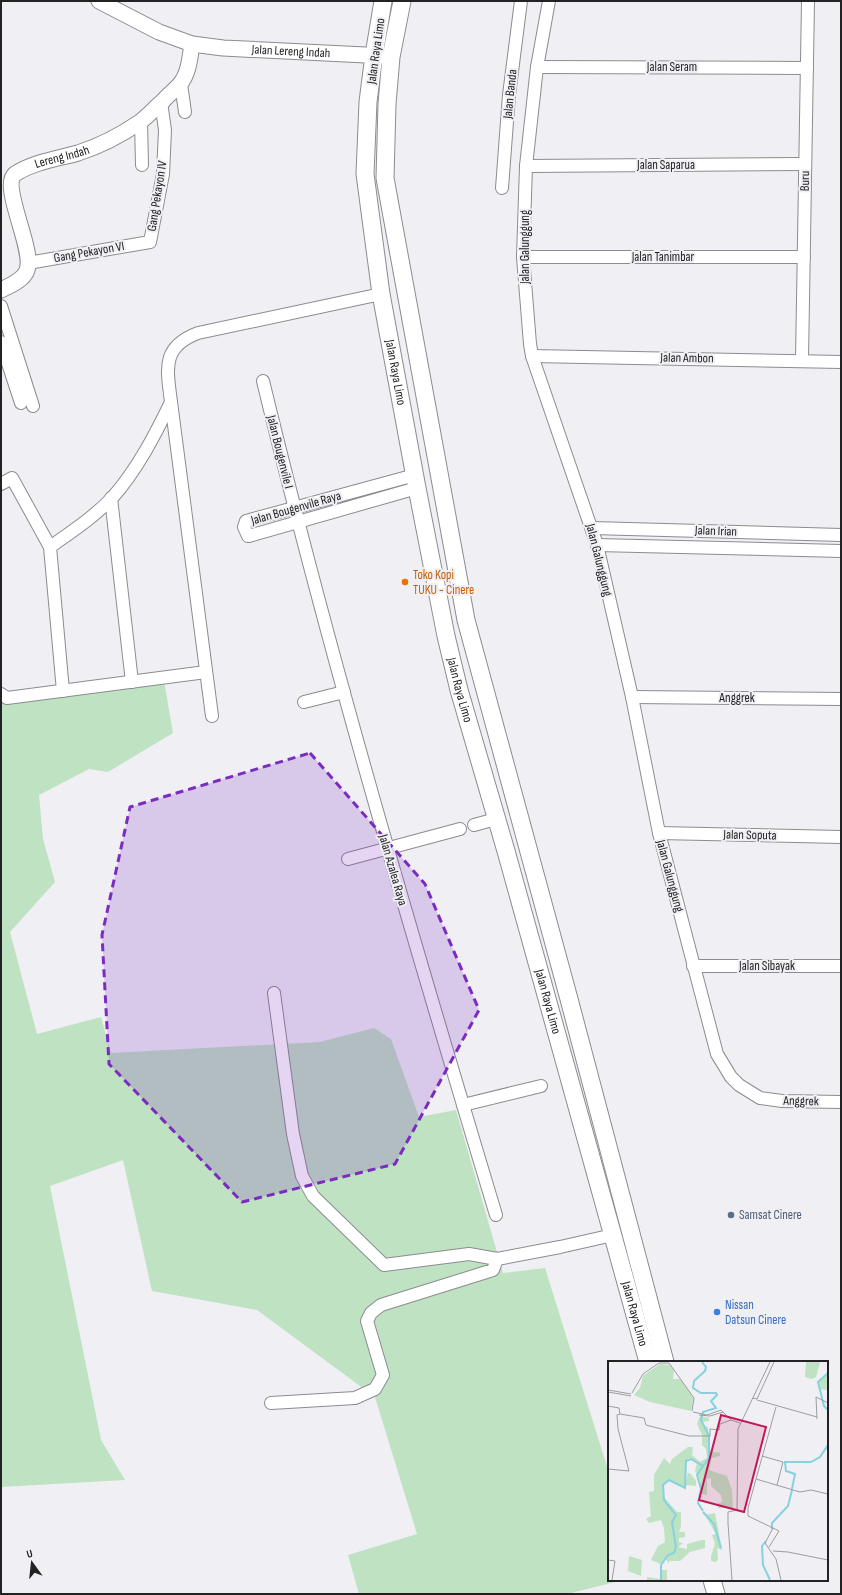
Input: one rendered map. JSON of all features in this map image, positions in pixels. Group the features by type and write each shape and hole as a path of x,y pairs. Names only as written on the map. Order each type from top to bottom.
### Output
{"main road":[{"name":"Jalan Raya Limo","path":"383,1 368,102 365,174 381,294 416,482 448,643 459,690 506,851 648,1361"},
{"name":"Jalan Raya Limo","path":"402,1 391,57 387,104 385,178 466,620 569,999 665,1361"},
{"path":"506,851 526,845"},
{"path":"603,1197 620,1192"},
{"path":"712,1581 716,1594"}],"street":[{"name":"Jalan Lereng Indah","path":"99,1 159,32 192,44 223,48 391,57"},
{"name":"Jalan Banda","path":"502,188 509,95 521,1"},
{"name":"Jalan Galunggung","path":"549,1 536,67 526,166 523,258 532,356 597,546 632,697 659,833 717,1054 731,1077 738,1085 760,1098"},
{"name":"Buru","path":"802,360 808,1"},
{"name":"Lereng Indah","path":"28,263 22,233 10,190 10,180 14,175 32,165 79,153 103,144 141,121 181,84 190,63 192,44"},
{"name":"Jalan Seram","path":"536,67 807,68"},
{"path":"181,84 185,112"},
{"name":"Gang Pekayon IV","path":"150,242 163,174 165,130 161,102"},
{"path":"141,121 142,165"},
{"name":"Jalan Saparua","path":"526,166 805,164"},
{"name":"Gang Pekayon VI","path":"28,263 150,242"},
{"name":"Jalan Tanimbar","path":"523,258 804,257"},
{"path":"1,290 24,275 28,270 28,263"},
{"path":"212,716 171,402 168,375 169,358 177,345 198,333 381,294"},
{"path":"1,306 33,406"},
{"path":"1,342 21,403"},
{"name":"Jalan Ambon","path":"532,356 802,360 841,362"},
{"name":"Jalan Bougenvile I","path":"263,381 298,522"},
{"path":"50,547 112,498 131,473 148,446 171,402"},
{"path":"1,484 12,478 50,547 63,691"},
{"name":"Jalan Bougenvile Raya","path":"416,482 298,522 249,536 244,527 246,521 294,508 416,482"},
{"path":"112,498 132,682"},
{"name":"Jalan Azalea Raya","path":"298,522 387,849 496,1215"},
{"name":"Jalan Irian","path":"592,528 841,535"},
{"name":"Jalan Irian","path":"597,546 841,551"},
{"path":"1,694 7,698 206,672"},
{"path":"304,702 344,692"},
{"name":"Anggrek","path":"632,697 841,699"},
{"path":"474,825 496,819"},
{"path":"348,859 460,829"},
{"name":"Jalan Soputa","path":"659,833 841,836"},
{"name":"Jalan Sibayak","path":"693,966 841,966"},
{"path":"274,993 293,1134 302,1176 314,1196 384,1265 469,1254 497,1259 613,1235"},
{"path":"463,1105 541,1086"},
{"name":"Anggrek","path":"760,1098 782,1101 841,1102"},
{"path":"271,1403 355,1398 375,1389 383,1375 367,1321 371,1313 380,1304 493,1270 497,1259"}],"highlighted area":[{"path":"310,753 425,884 479,1010 395,1164 242,1202 109,1064 102,935 130,807"}],"green space":[{"path":"164,681 173,733 108,772 89,769 39,795 43,839 55,882 10,932 37,1034 101,1017 111,1053 320,1042 374,1028 391,1039 419,1117 456,1110 503,1273 545,1268 608,1470 608,1581 619,1581 567,1594 359,1594 348,1555 417,1534 375,1397 257,1310 152,1291 123,1160 50,1186 101,1440 125,1480 1,1487 1,699"}],"place":[{"name":"Toko Kopi TUKU - Cinere","path":"405,582"},
{"name":"Samsat Cinere","path":"731,1215"},
{"name":"Nissan Datsun Cinere","path":"717,1312"}]}
